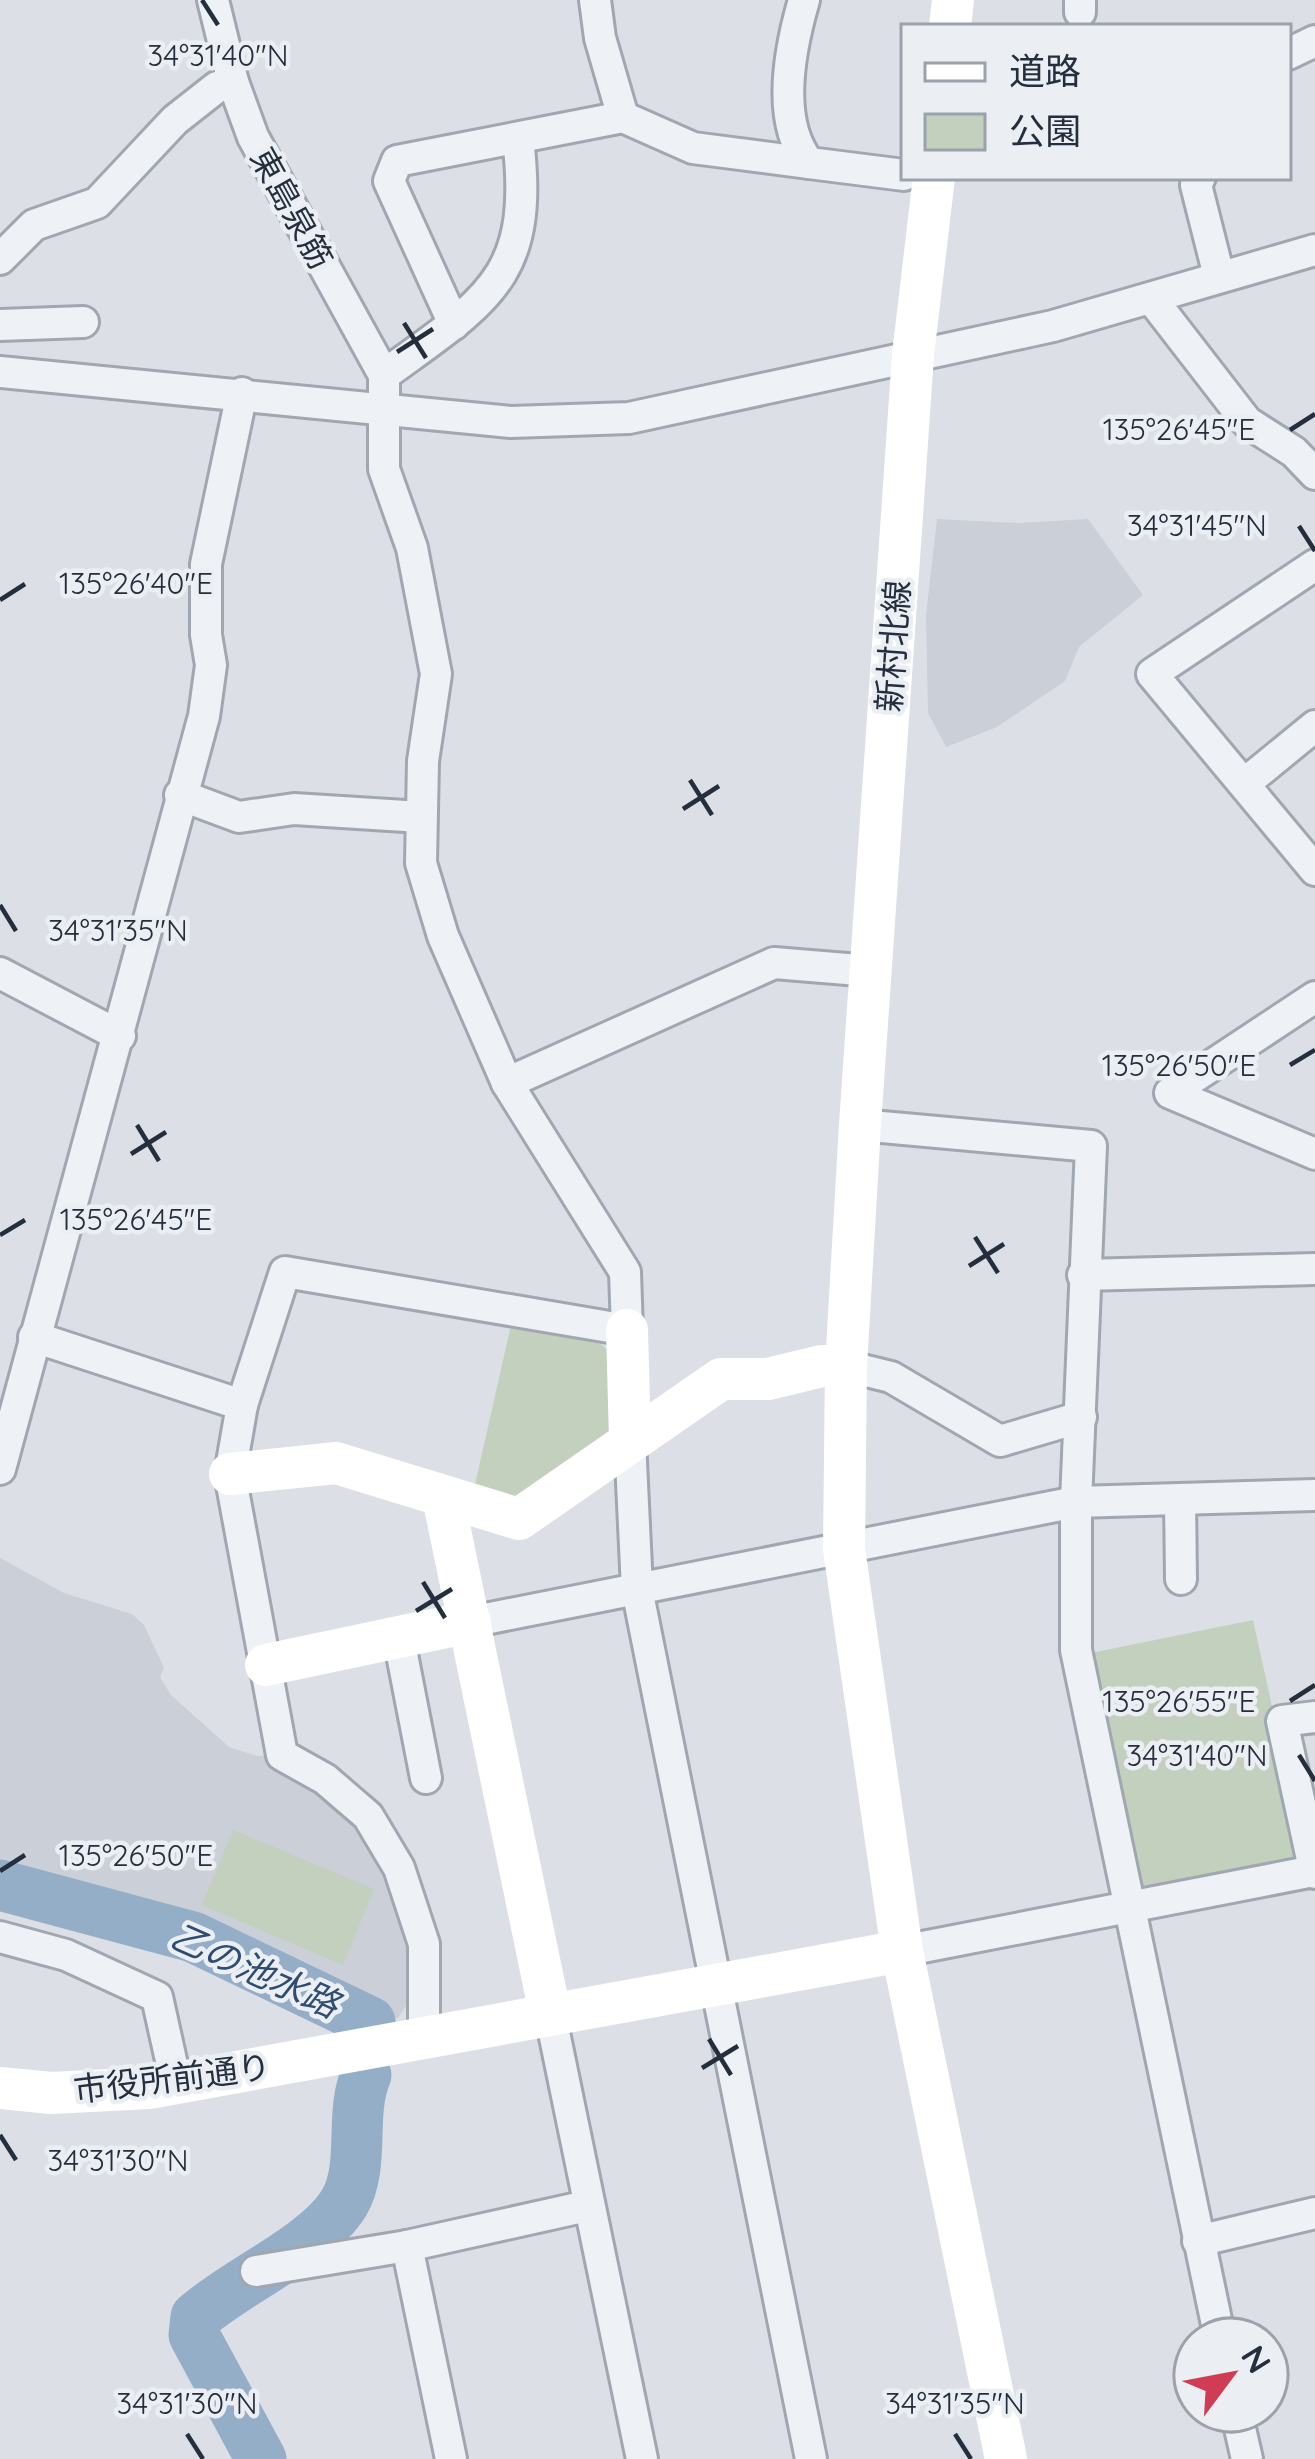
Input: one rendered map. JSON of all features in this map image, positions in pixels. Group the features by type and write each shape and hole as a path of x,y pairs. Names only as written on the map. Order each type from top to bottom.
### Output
{"street":[{"name":"東島泉筋","path":"214,0 233,82 253,137 385,375"},
{"path":"595,0 600,38 623,117"},
{"path":"804,0 787,84 799,150 809,163"},
{"path":"0,259 34,225 97,202 175,120 218,87 233,82"},
{"path":"454,324 389,181 397,161 623,117 693,148 901,175"},
{"path":"518,139 524,187 517,248 493,287 454,324 385,375 384,469 412,548 436,674 423,761 421,862 443,936 507,1083 626,1272 637,1589 811,2459"},
{"name":"新村北線","path":"931,180 913,355 861,1121 846,1366 844,1549 902,1951 1006,2459"},
{"path":"1198,180 1219,276"},
{"path":"0,372 512,422 628,418 1053,326 1315,250"},
{"path":"1150,298 1247,422 1294,452 1315,474"},
{"path":"0,326 83,322"},
{"path":"0,1469 204,716 211,665 206,563 242,393"},
{"path":"1315,565 1152,674 1315,870"},
{"path":"1244,784 1315,726"},
{"path":"180,795 238,817 295,809 421,817"},
{"path":"507,1083 774,963 871,971"},
{"path":"0,973 120,1036"},
{"path":"1315,997 1170,1093 1315,1154"},
{"path":"861,1121 1091,1146 1076,1502 1076,1649 1215,2315"},
{"path":"1083,1275 1315,1269"},
{"path":"424,2038 424,1944 399,1868 368,1816 325,1779 282,1754 230,1474 242,1405 285,1272 627,1330"},
{"path":"34,1337 242,1405"},
{"path":"230,1474 336,1463 519,1519 721,1379 768,1379 822,1366 846,1366 891,1377 1000,1442 1081,1417"},
{"path":"266,1665 1076,1502 1315,1495"},
{"path":"443,1497 642,2459"},
{"path":"1180,1499 1181,1579"},
{"path":"399,1639 427,1778"},
{"path":"902,1951 1315,1872 1282,1721 1315,1717"},
{"path":"0,1937 66,1955 157,1997 176,2083"},
{"name":"市役所前通り","path":"0,2088 51,2093 176,2083 902,1951"},
{"path":"256,2271 407,2246 587,2206"},
{"path":"1198,2241 1315,2213"},
{"path":"407,2246 452,2459"}],"shaded area":[{"path":"937,519 1019,523 1088,519 1143,595 1079,647 1065,681 997,727 946,747 928,713 926,615"},
{"path":"0,1558 64,1593 132,1614 144,1625 164,1668 160,1677 171,1695 229,1747 257,1756 273,1755 342,1799 407,1900 415,1992 398,2018 375,2020 194,1935 0,1881"}],"green space":[{"path":"511,1325 601,1344 615,1357 621,1422 527,1498 473,1493"},
{"path":"1253,1620 1306,1860 1138,1890 1091,1653"},
{"path":"233,1830 374,1889 343,1965 202,1905"}],"waterway":[{"name":"乙の池水路","path":"0,1885 193,1937 370,2022"},
{"name":"乙の池水路","path":"261,2459 194,2335 196,2317 296,2249 344,2203 354,2173 358,2107 366,2075"}]}
